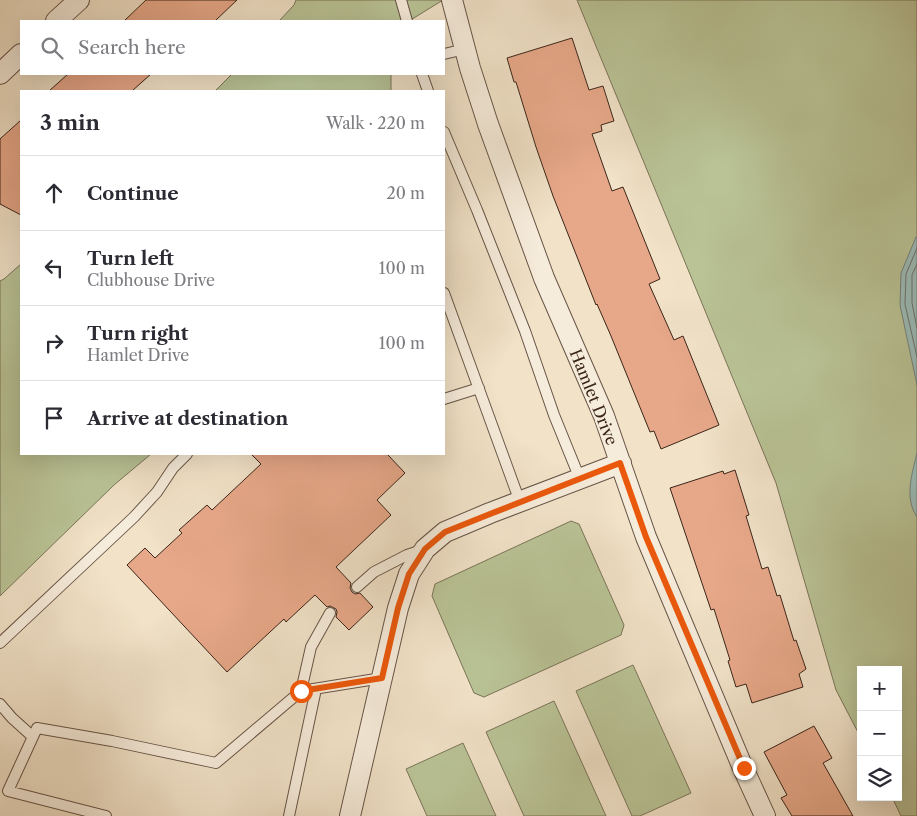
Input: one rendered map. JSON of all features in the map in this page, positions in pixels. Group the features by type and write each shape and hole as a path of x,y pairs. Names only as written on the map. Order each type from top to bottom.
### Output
{"street":[{"path":"57,20 78,0"},
{"name":"Hamlet Drive","path":"452,0 470,68 488,124 544,278 604,416 646,537 765,816"},
{"path":"0,74 20,55"},
{"path":"350,816 398,608 409,574 425,549 445,532 620,463"}],"lane":[{"path":"401,0 407,20"},
{"path":"445,54 465,49"},
{"path":"422,75 428,90"},
{"path":"445,134 525,331 554,415 580,479"},
{"path":"445,296 520,502"},
{"path":"445,400 479,388"},
{"path":"0,643 134,517 157,492 172,468 186,455"},
{"path":"357,587 374,572 407,555 425,549"},
{"path":"301,691 311,647 330,613"},
{"path":"106,816 8,791 37,728 112,741 216,763 301,691 382,678"},
{"path":"289,816 316,689"},
{"path":"0,704 32,737"}],"green space":[{"path":"296,0 443,0 411,20 280,20 294,5"},
{"path":"577,0 917,0 917,816 901,816 894,801 902,801 902,666 857,666 857,730 836,690 776,483"},
{"path":"231,75 391,75 391,90 216,90"},
{"path":"20,265 20,455 150,455 114,485 0,596 0,281"},
{"path":"571,521 579,524 624,625 621,635 484,697 474,693 432,596 435,584"},
{"path":"633,665 691,793 640,816 632,816 576,691"},
{"path":"554,701 606,816 524,816 486,732"},
{"path":"463,743 496,816 427,816 406,769"}],"water":[{"path":"916,237 917,385 900,305 901,273"},
{"path":"917,453 917,517 911,502 910,486"}],"building":[{"path":"146,0 237,0 216,20 125,20"},
{"path":"572,38 589,90 603,86 614,121 601,125 602,131 592,134 612,191 623,187 660,279 649,284 674,340 683,336 719,425 661,449 654,431 650,432 611,336 596,305 553,196 507,58"},
{"path":"67,75 150,75 133,90 50,90"},
{"path":"20,121 20,214 0,204 0,139"},
{"path":"252,455 388,455 405,473 377,500 391,515 336,567 351,583 350,588 352,592 355,594 360,593 373,607 349,630 336,617 336,609 330,606 327,607 315,595 286,622 284,619 227,672 127,565 145,548 155,558 182,533 179,530 207,505 212,510 261,464"},
{"path":"735,470 749,515 746,516 762,569 768,567 777,596 780,595 794,641 796,640 806,669 799,674 803,687 752,703 746,684 736,687 728,661 730,660 714,609 711,610 670,488 723,471 724,474"},
{"path":"814,726 832,758 823,763 853,816 792,816 781,798 787,795 764,752"}],"route":[{"path":"301,691 382,678 398,608 409,574 425,549 445,532 620,463 646,537 744,768"}]}
